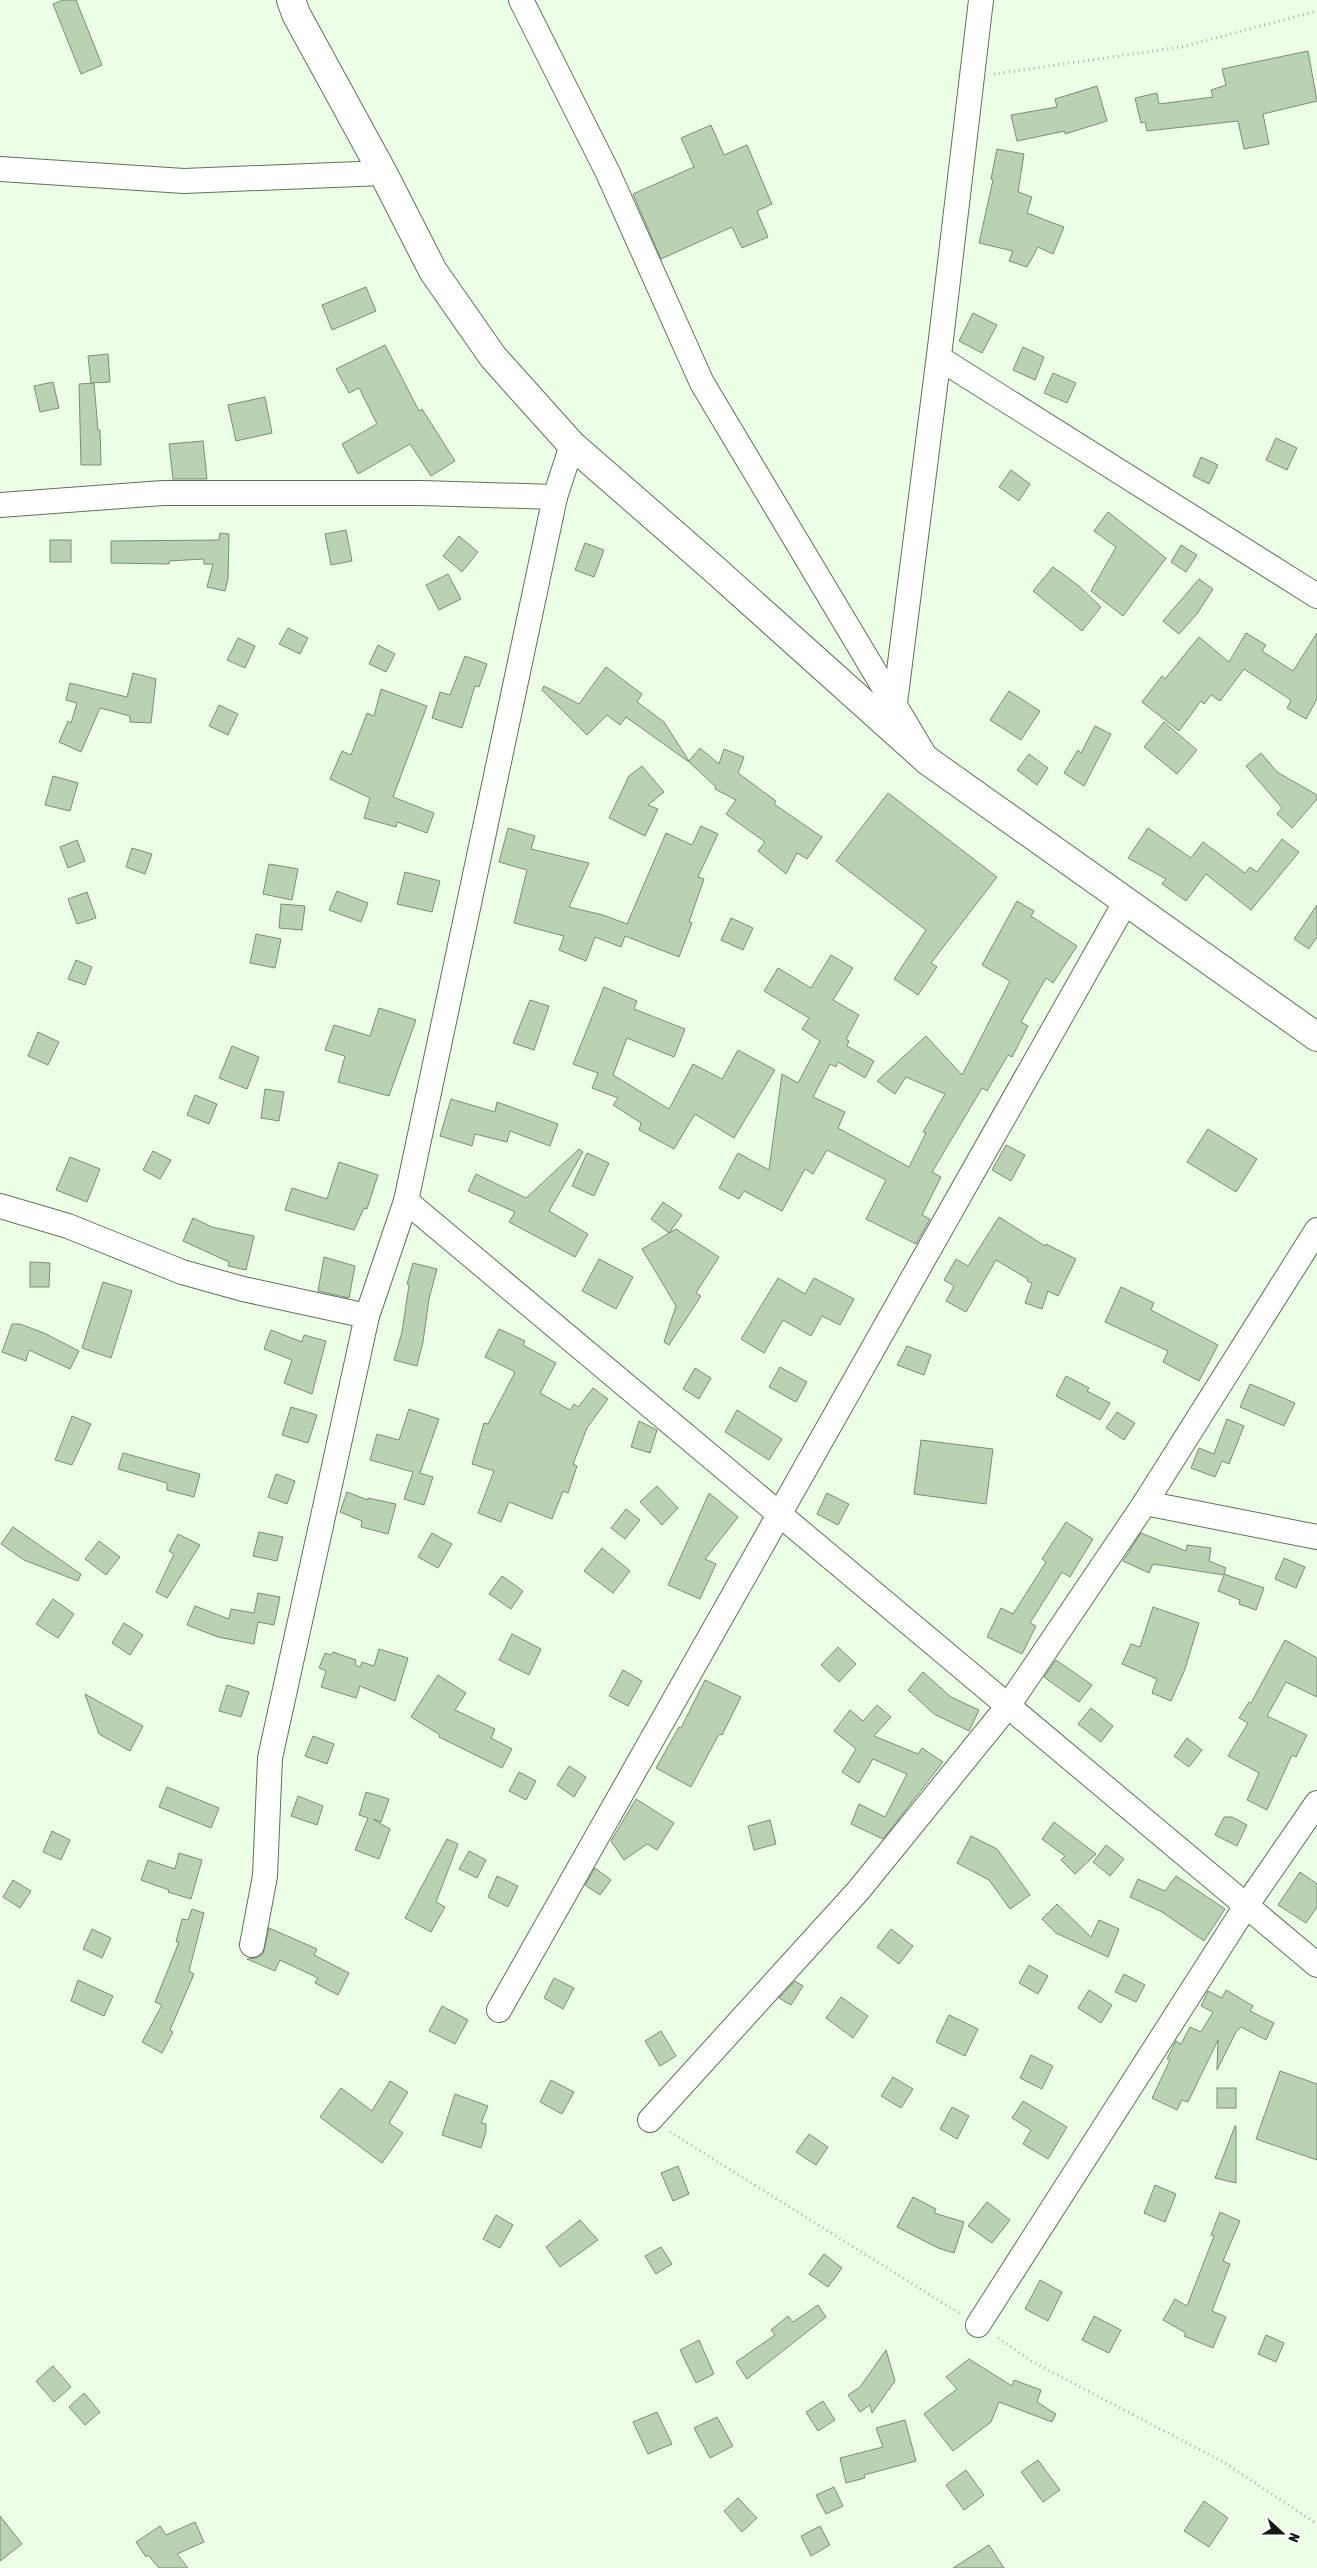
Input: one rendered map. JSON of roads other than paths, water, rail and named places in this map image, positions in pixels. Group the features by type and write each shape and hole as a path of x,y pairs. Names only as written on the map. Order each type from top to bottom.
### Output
{"main road":[{"path":"291,0 296,14 383,173 433,271 487,350 572,445 713,568 928,761 1317,1037"}],"street":[{"path":"521,0 608,173 702,383 928,761"},
{"path":"895,703 981,0"},
{"path":"0,169 184,181 383,173"},
{"path":"938,358 1317,596"},
{"path":"252,1945 265,1876 270,1758 367,1316 406,1202 555,497 572,445"},
{"path":"0,505 163,493 422,493 555,497"},
{"path":"499,2010 1126,901"},
{"path":"406,1202 1317,1965"},
{"path":"0,1206 68,1226 182,1272 367,1316"},
{"path":"650,2120 858,1891 1008,1706 1145,1503 1317,1230"},
{"path":"1145,1503 1317,1537"},
{"path":"978,2324 1246,1906 1317,1803"}]}
